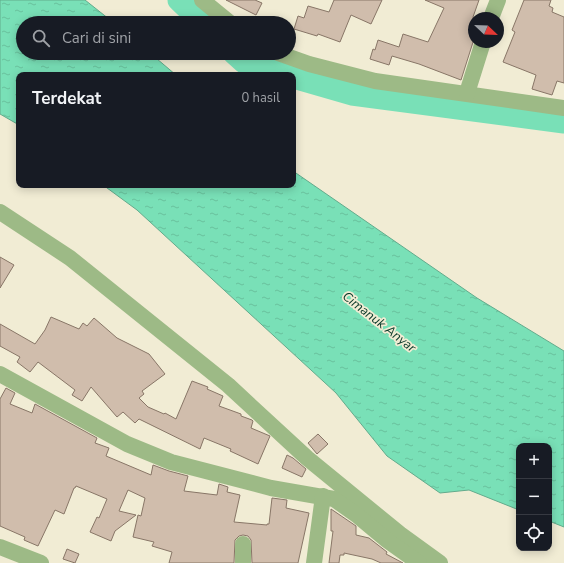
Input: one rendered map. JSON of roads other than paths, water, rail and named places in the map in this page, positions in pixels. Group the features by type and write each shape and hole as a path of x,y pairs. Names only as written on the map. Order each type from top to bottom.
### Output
{"street":[{"path":"493,12 498,0"},
{"path":"212,3 224,16"},
{"path":"467,93 481,48"},
{"path":"296,59 375,81 564,108"},
{"path":"0,212 70,258 228,385 307,458 400,534 440,563"},
{"path":"0,374 127,444 171,462 271,488 334,499 419,563"},
{"path":"314,563 323,496"},
{"path":"243,544 243,563"},
{"path":"0,547 41,563"}],"water":[{"path":"0,0 85,0 105,16 16,16 16,60 158,60 172,72 16,72 16,123 0,114"},
{"name":"Cimanuk Anyar","path":"296,173 477,298 564,351 564,527 552,522 552,443 516,443 516,509 469,490 440,493 387,456 336,393 137,210 107,188 296,188"}],"waterway":[{"path":"179,0 196,16"},
{"path":"242,60 278,72"},
{"path":"296,78 352,94 564,122"}]}
